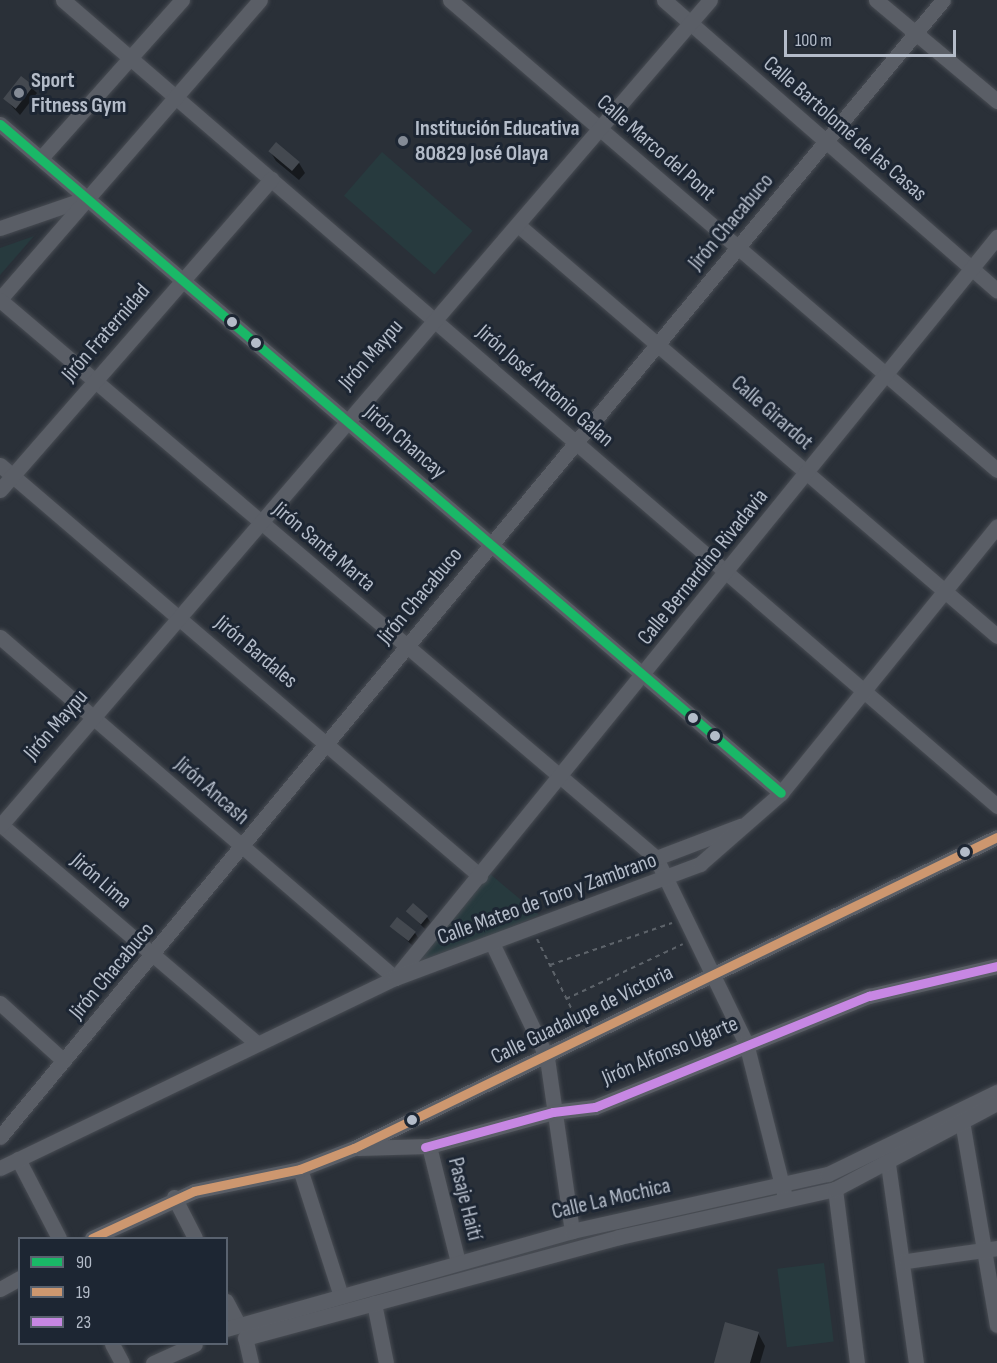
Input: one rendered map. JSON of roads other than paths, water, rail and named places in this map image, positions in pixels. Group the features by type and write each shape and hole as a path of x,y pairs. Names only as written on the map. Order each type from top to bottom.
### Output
{"street":[{"name":"Jirón José Antonio Galan","path":"63,0 997,806"},
{"path":"41,158 182,0"},
{"name":"Calle Marco del Pont","path":"450,0 997,470"},
{"name":"Calle Bartolomé de las Casas","path":"664,0 997,291"},
{"name":"Jirón Maypu","path":"0,825 179,616 263,525 345,420 433,318 518,225 710,0"},
{"path":"876,0 997,101"},
{"name":"Jirón Chacabuco","path":"0,1137 244,849 408,646 578,444 943,0"},
{"path":"0,299 255,2"},
{"name":"Jirón Chancay","path":"0,123 782,793"},
{"name":"Jirón Fraternidad","path":"0,490 271,179"},
{"path":"0,228 87,198"},
{"name":"Calle Girardot","path":"518,225 997,636"},
{"name":"Calle Bernardino Rivadavia","path":"395,978 728,573 997,237"},
{"name":"Jirón Santa Marta","path":"0,299 656,858 746,1043 783,1190"},
{"name":"Jirón Bardales","path":"0,465 330,744 480,876"},
{"name":"Calle Mateo de Toro y Zambrano","path":"0,1168 255,1042 395,978 668,880 700,864 754,820 782,793 865,693 997,526"},
{"name":"Jirón Ancash","path":"0,637 395,978"},
{"path":"656,858 754,820"},
{"name":"Jirón Lima","path":"0,825 255,1042"},
{"name":"Calle Guadalupe de Victoria","path":"96,1237 174,1197 300,1169 354,1148 547,1058 997,837"},
{"path":"492,943 547,1058 572,1231"},
{"name":"Jirón Alfonso Ugarte","path":"354,1148 429,1146 553,1112 600,1105 746,1043 869,996 997,966"},
{"path":"0,1004 64,1061"},
{"name":"Calle La Mochica","path":"236,1330 374,1303 783,1190 857,1162 997,1092"},
{"name":"Calle La Mochica","path":"236,1330 340,1293 572,1231 783,1190 835,1189 888,1164 997,1103"},
{"path":"962,1121 991,1249 997,1325"},
{"name":"Pasaje Haití","path":"429,1146 458,1262"},
{"path":"18,1159 58,1237"},
{"path":"888,1164 906,1261 916,1363"},
{"path":"300,1169 340,1293"},
{"path":"835,1189 857,1363"},
{"path":"174,1197 194,1237"},
{"path":"906,1261 991,1249"},
{"path":"0,1289 18,1279"},
{"path":"374,1303 386,1363"},
{"path":"228,1307 251,1363"},
{"path":"113,1345 122,1363"},
{"path":"153,1363 193,1345"}],"place":[{"name":"Sport Fitness Gym","path":"19,93"},
{"name":"Institución Educativa 80829 José Olaya","path":"403,141"}]}
